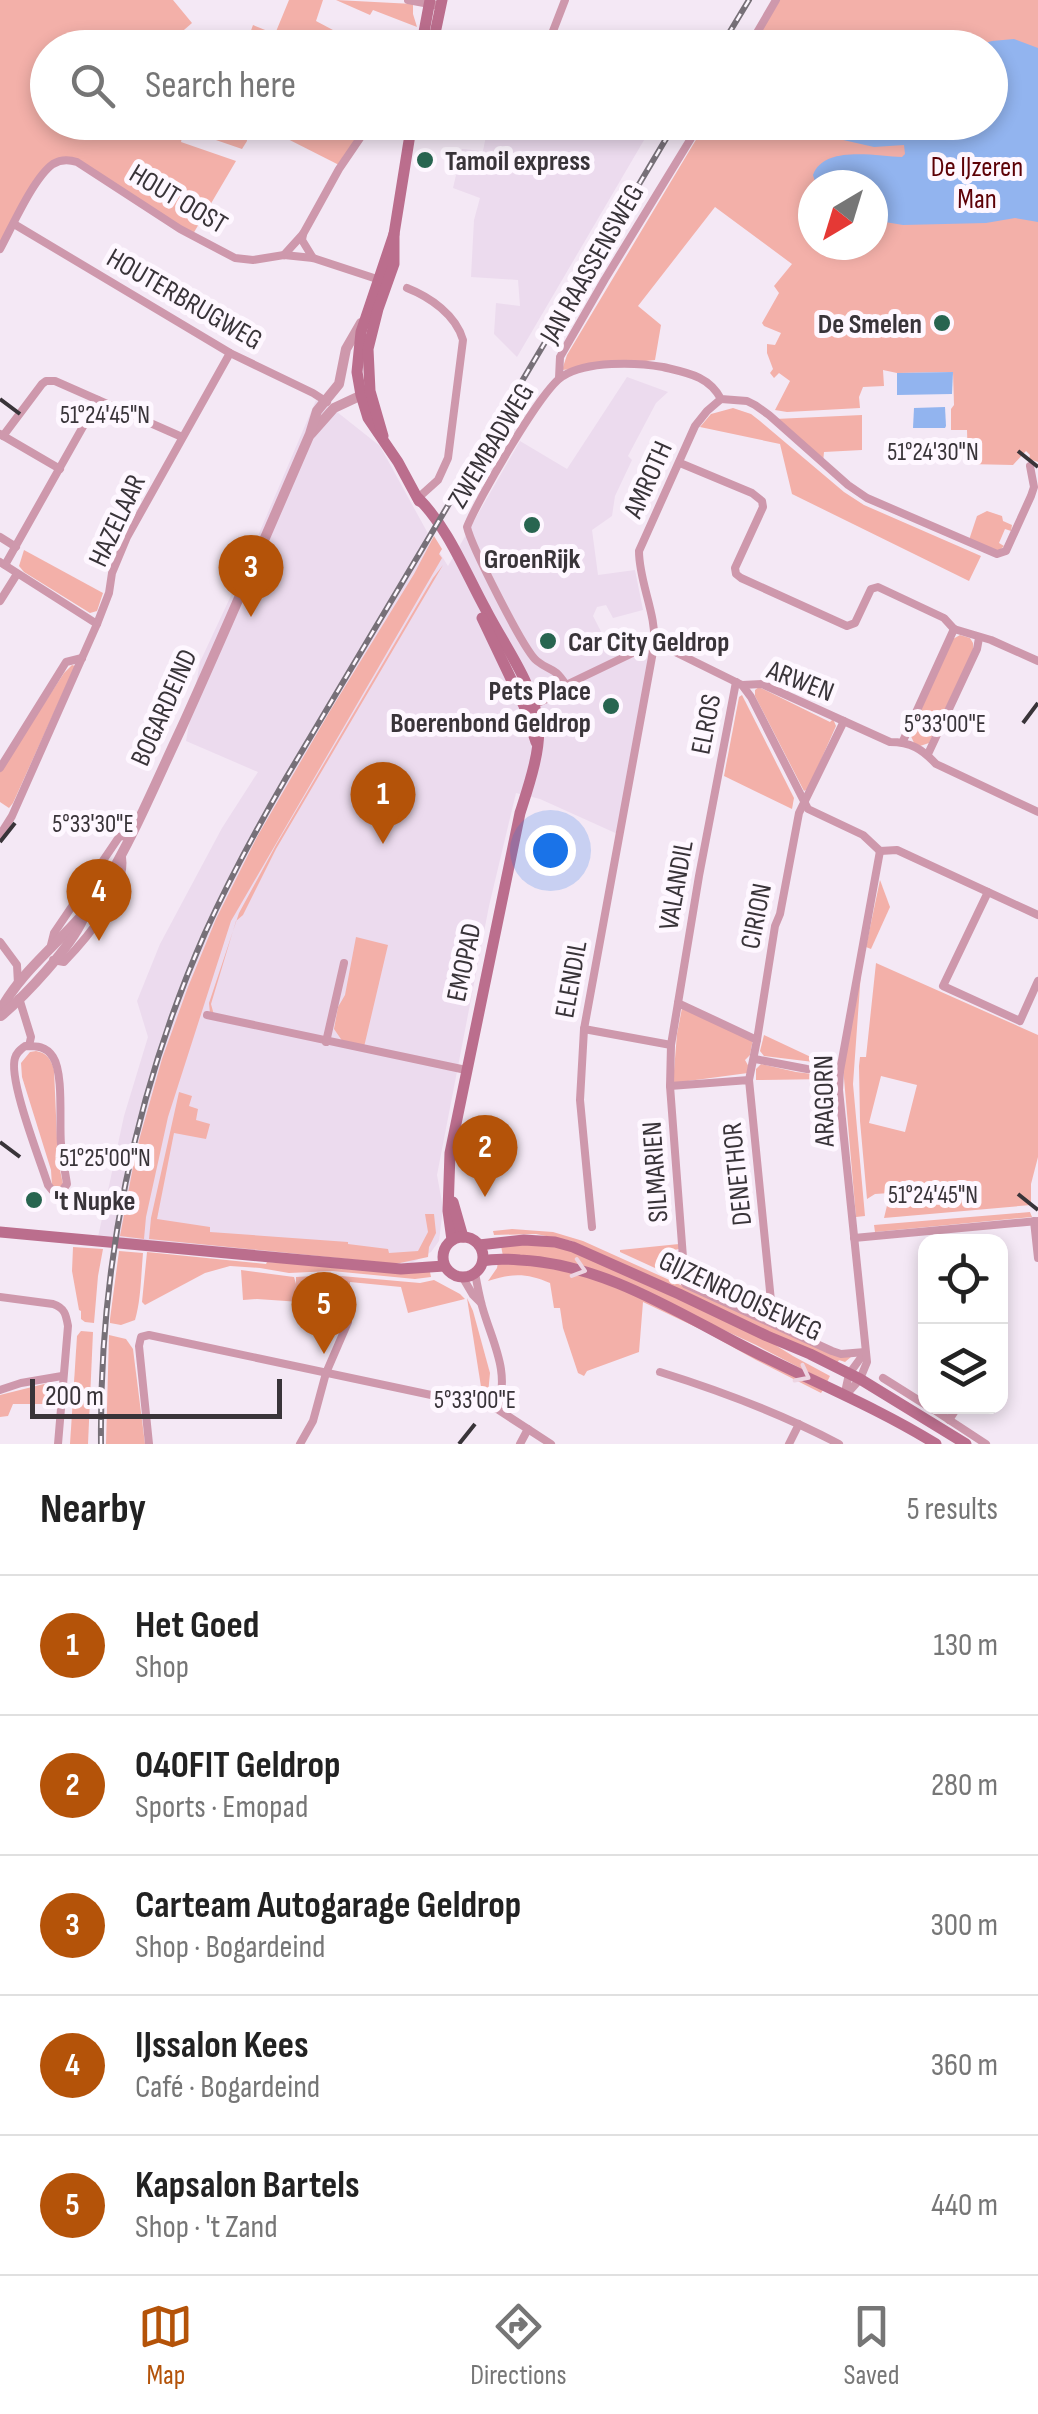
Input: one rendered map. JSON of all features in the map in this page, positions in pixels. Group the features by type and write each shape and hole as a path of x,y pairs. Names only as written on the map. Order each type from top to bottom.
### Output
{"main road":[{"path":"426,30 435,2"},
{"path":"433,30 435,2"},
{"name":"BOGARDEIND","path":"365,393 357,372 358,347 394,234 409,140"},
{"name":"BOGARDEIND","path":"365,393 368,349 394,264 394,234"},
{"name":"EMOPAD","path":"365,393 373,426 452,545 539,727 450,1153 449,1193 458,1239"},
{"path":"0,1232 401,1269 444,1261"},
{"path":"458,1239 472,1239 479,1245 482,1261 469,1276 454,1275 444,1261 444,1249 458,1239"},
{"name":"GIJZENROOISEWEG","path":"479,1245 524,1240 573,1247 854,1376 966,1444"},
{"name":"GIJZENROOISEWEG","path":"482,1261 538,1261 584,1270 696,1319 936,1444"}],"street":[{"path":"408,0 435,2"},
{"path":"553,30 565,0"},
{"path":"758,30 776,0"},
{"path":"284,255 303,234 358,140"},
{"name":"JAN RAASSENSWEG","path":"559,378 560,357 690,140"},
{"name":"HOUT OOST","path":"14,224 41,176 55,162 67,159 180,230 235,258 313,258 380,280"},
{"path":"0,250 14,224"},
{"name":"HOUTERBRUGWEG","path":"14,224 230,353 329,404"},
{"path":"303,234 302,240 313,258"},
{"path":"407,288 420,293 452,318 462,340 448,458 438,480 418,498"},
{"name":"BOGARDEIND","path":"0,1013 18,984 78,930 104,886 190,710 314,417 329,404 346,350 365,318"},
{"name":"HAZELAAR","path":"0,836 97,624 127,537 230,353"},
{"name":"ZWEMBADWEG","path":"566,685 557,671 533,657 488,575 467,527 538,403 568,373 602,365 654,366 709,381 721,399 755,405 769,414 867,498 996,554 1006,551 1031,496 1034,487 1030,466"},
{"path":"60,469 2,435 46,381 56,381 182,437"},
{"path":"329,404 365,393"},
{"name":"AMROTH","path":"636,741 654,646 639,551 696,426 721,399"},
{"path":"97,624 2,564 98,400"},
{"path":"680,463 752,492 762,500 763,507 734,568 741,578 847,626 855,623 871,589 878,587 944,618 954,629 1038,661"},
{"path":"0,537 16,546"},
{"path":"0,600 17,574"},
{"path":"903,741 954,629"},
{"path":"928,754 978,649 979,638"},
{"path":"530,702 551,697 566,685 654,646"},
{"name":"ARWEN","path":"654,646 739,683 762,684 890,742 903,741 928,754 936,764 1038,812"},
{"name":"HAZELAAR","path":"0,768 66,662 82,658"},
{"path":"739,683 808,809 869,838 880,851 897,850 1038,915"},
{"name":"ELROS","path":"717,776 739,683"},
{"name":"ARWEN","path":"803,802 844,721"},
{"name":"ELENDIL","path":"592,1227 580,1100 584,1029 636,741"},
{"name":"VALANDIL","path":"670,1086 671,1045 717,776"},
{"name":"CIRION","path":"754,1059 775,926 803,802"},
{"path":"0,808 12,816"},
{"name":"BOGARDEIND","path":"0,1013 19,998 51,956 54,933 119,837 130,834"},
{"name":"ARAGORN","path":"854,1376 866,1362 840,1071 880,851"},
{"name":"BOGARDEIND","path":"51,956 64,962 87,938 124,871 121,852"},
{"path":"988,892 943,986 1020,1021 1038,981"},
{"path":"0,942 17,966 19,998 32,1037 29,1046 16,1054 13,1062 17,1088 48,1184 52,1190 61,1192 67,1184 55,1061 42,1046 29,1046"},
{"path":"326,1042 344,963"},
{"path":"17,966 34,968"},
{"path":"678,1003 757,1040"},
{"path":"207,1015 466,1070"},
{"path":"584,1029 671,1045"},
{"path":"754,1059 840,1071"},
{"name":"DENETHOR","path":"754,1059 749,1080 772,1311 767,1321"},
{"path":"670,1086 749,1080"},
{"name":"SILMARIEN","path":"670,1086 685,1284 767,1321"},
{"path":"854,1238 1036,1221 1038,1258"},
{"path":"948,1228 949,1234"},
{"path":"469,1276 502,1366 503,1391 497,1409"},
{"path":"300,1444 313,1422 326,1373 348,1322 346,1294"},
{"path":"0,1297 53,1304 66,1314 58,1444"},
{"name":"GIJZENROOISEWEG","path":"767,1321 841,1354 865,1352"},
{"path":"149,1444 139,1346 142,1337 149,1335 497,1409 551,1444"},
{"path":"660,1372 711,1388 837,1444"},
{"path":"0,1390 62,1376"},
{"path":"845,1396 854,1376"},
{"path":"884,1378 918,1400"},
{"path":"940,1414 986,1444"},
{"path":"949,1420 953,1414"},
{"path":"789,1444 798,1424"},
{"path":"520,1444 528,1429"}],"shaded area":[{"path":"485,140 644,140 517,357 494,334 496,303 520,306 518,280 471,277 474,220 480,198 453,188 462,149 483,151"},
{"path":"627,377 668,392 656,403 628,456 632,460 615,496 612,516 592,530 598,575 635,570 643,610 613,618 606,605 597,607 593,616 613,655 659,632 622,836 540,799 516,793 489,906 437,1175 443,1208 439,1241 431,1252 408,1265 98,1237 124,1116 148,1037 137,1001 160,944 222,828 258,772 186,741 200,662 316,400 380,446 448,566 520,441 567,469"}],"green space":[{"path":"0,0 173,0 192,23 184,30 30,30 30,140 181,140 236,161 193,234 76,159 47,165 0,247"},
{"path":"289,0 323,0 316,21 333,30 277,30"},
{"path":"336,0 413,4 417,27 373,10 370,15"},
{"name":"De IJzeren Man","path":"780,0 1038,0 1038,462 1029,459 1026,451 1013,465 968,464 967,430 951,430 953,372 883,370 884,386 863,387 860,408 775,410 790,381 779,373 774,378 770,373 773,369 767,344 775,345 781,333 762,323 779,293 774,286 792,264 715,207 638,306 661,325 655,360 562,370 567,355 696,140 1008,140 1008,30 761,30"},
{"path":"216,140 247,140 242,149"},
{"path":"290,140 356,140 341,166"},
{"path":"733,408 751,414 864,505 981,556 969,581 792,494 780,444 700,427 711,414"},
{"path":"862,415 862,450 824,452 823,462 775,419"},
{"path":"987,511 1012,525 1011,531 1005,529 999,543 1004,546 999,551 969,540 977,516"},
{"path":"434,536 442,549 442,558 231,921 168,1117 144,1239 120,1236 136,1151 162,1059 216,919 257,837"},
{"path":"24,550 103,593 97,611 90,613 24,572 19,566"},
{"path":"443,565 276,849 243,915 236,921 276,845"},
{"path":"960,635 970,638 973,650 929,743 920,746 910,734 953,639"},
{"path":"72,665 75,666 9,808 0,802 0,771"},
{"path":"759,687 830,722 833,719 836,726 804,791 755,696"},
{"path":"742,695 794,798 792,809 724,776"},
{"path":"880,880 890,907 871,949 866,947"},
{"path":"233,931 211,1004 214,1015 209,1003"},
{"path":"356,937 388,945 364,1047 343,1042 334,1029"},
{"path":"876,963 1038,1035 1038,1157 1031,1184 1031,1205 884,1218 890,1193 867,1199 859,1066 860,1057 866,1057","holes":["881,1076 917,1085 905,1132 869,1123"]},
{"path":"861,972 853,1084 865,1216 856,1217 843,1067"},
{"path":"682,1008 753,1039 745,1060 748,1073 673,1083"},
{"path":"764,1035 830,1064 764,1056 760,1051"},
{"path":"36,1051 48,1057 54,1070 58,1161 63,1184 59,1188 52,1186 51,1170 22,1077 21,1063"},
{"path":"761,1064 830,1079 756,1080 756,1069"},
{"path":"179,1092 192,1096 189,1106 198,1109 196,1120 210,1124 206,1139 174,1133 157,1219 210,1227 210,1232 348,1242 388,1249 389,1253 418,1251 428,1232 425,1214 434,1214 436,1233 428,1257 387,1263 149,1239"},
{"path":"1030,1212 1032,1217 875,1232 874,1225"},
{"path":"493,1231 553,1232 583,1241 838,1356 851,1357 836,1365 572,1241 536,1234 494,1235"},
{"path":"679,1244 679,1249 674,1250 679,1279 620,1252 620,1250"},
{"path":"501,1246 560,1246 759,1335 830,1376 827,1382 597,1271 503,1256"},
{"path":"73,1247 103,1249 94,1323 81,1319 72,1271"},
{"path":"119,1251 143,1253 135,1320 121,1325 110,1323"},
{"path":"147,1252 266,1264 430,1272 431,1277 332,1271 289,1273 230,1266 205,1273 145,1305 142,1302"},
{"path":"498,1262 587,1273 699,1324 823,1390 821,1393 643,1302 639,1352 587,1371 584,1376 578,1373 560,1308 554,1308 550,1283 519,1275 488,1281"},
{"path":"241,1270 294,1277 296,1284 296,1277 330,1275 420,1283 434,1280 465,1299 408,1313 401,1287 350,1282 350,1289 338,1292 345,1300 347,1315 315,1303 243,1300"},
{"path":"467,1298 490,1373 488,1394 482,1393"},
{"path":"81,1331 93,1332 88,1444 70,1444 77,1336"},
{"path":"109,1335 126,1339 133,1349 145,1444 106,1444"},
{"path":"48,1383 56,1387 57,1404 13,1404 8,1416 0,1417 0,1395"}],"water":[{"path":"1014,39 1038,48 1038,222 1015,218 986,223 888,222 888,170 816,170 828,159 839,156 905,154 904,145 874,147 843,140 1008,140 1008,40"},
{"path":"953,372 952,394 897,395 897,373"},
{"path":"945,407 945,428 913,428 914,408"}],"railway":[{"path":"731,30 749,0"},
{"path":"101,1444 106,1313 126,1183 159,1056 205,933 286,778 665,140"}],"place":[{"name":"Tamoil express","path":"425,160"},
{"name":"De Smelen","path":"942,323"},
{"name":"GroenRijk","path":"532,525"},
{"name":"Carteam Autogarage Geldrop","path":"251,617"},
{"name":"Car City Geldrop","path":"548,641"},
{"name":"Pets Place Boerenbond Geldrop","path":"611,706"},
{"name":"Het Goed","path":"383,844"},
{"name":"IJssalon Kees","path":"99,941"},
{"name":"040FIT Geldrop","path":"485,1197"},
{"name":"'t Nupke","path":"34,1200"},
{"name":"Kapsalon Bartels","path":"324,1354"}]}
